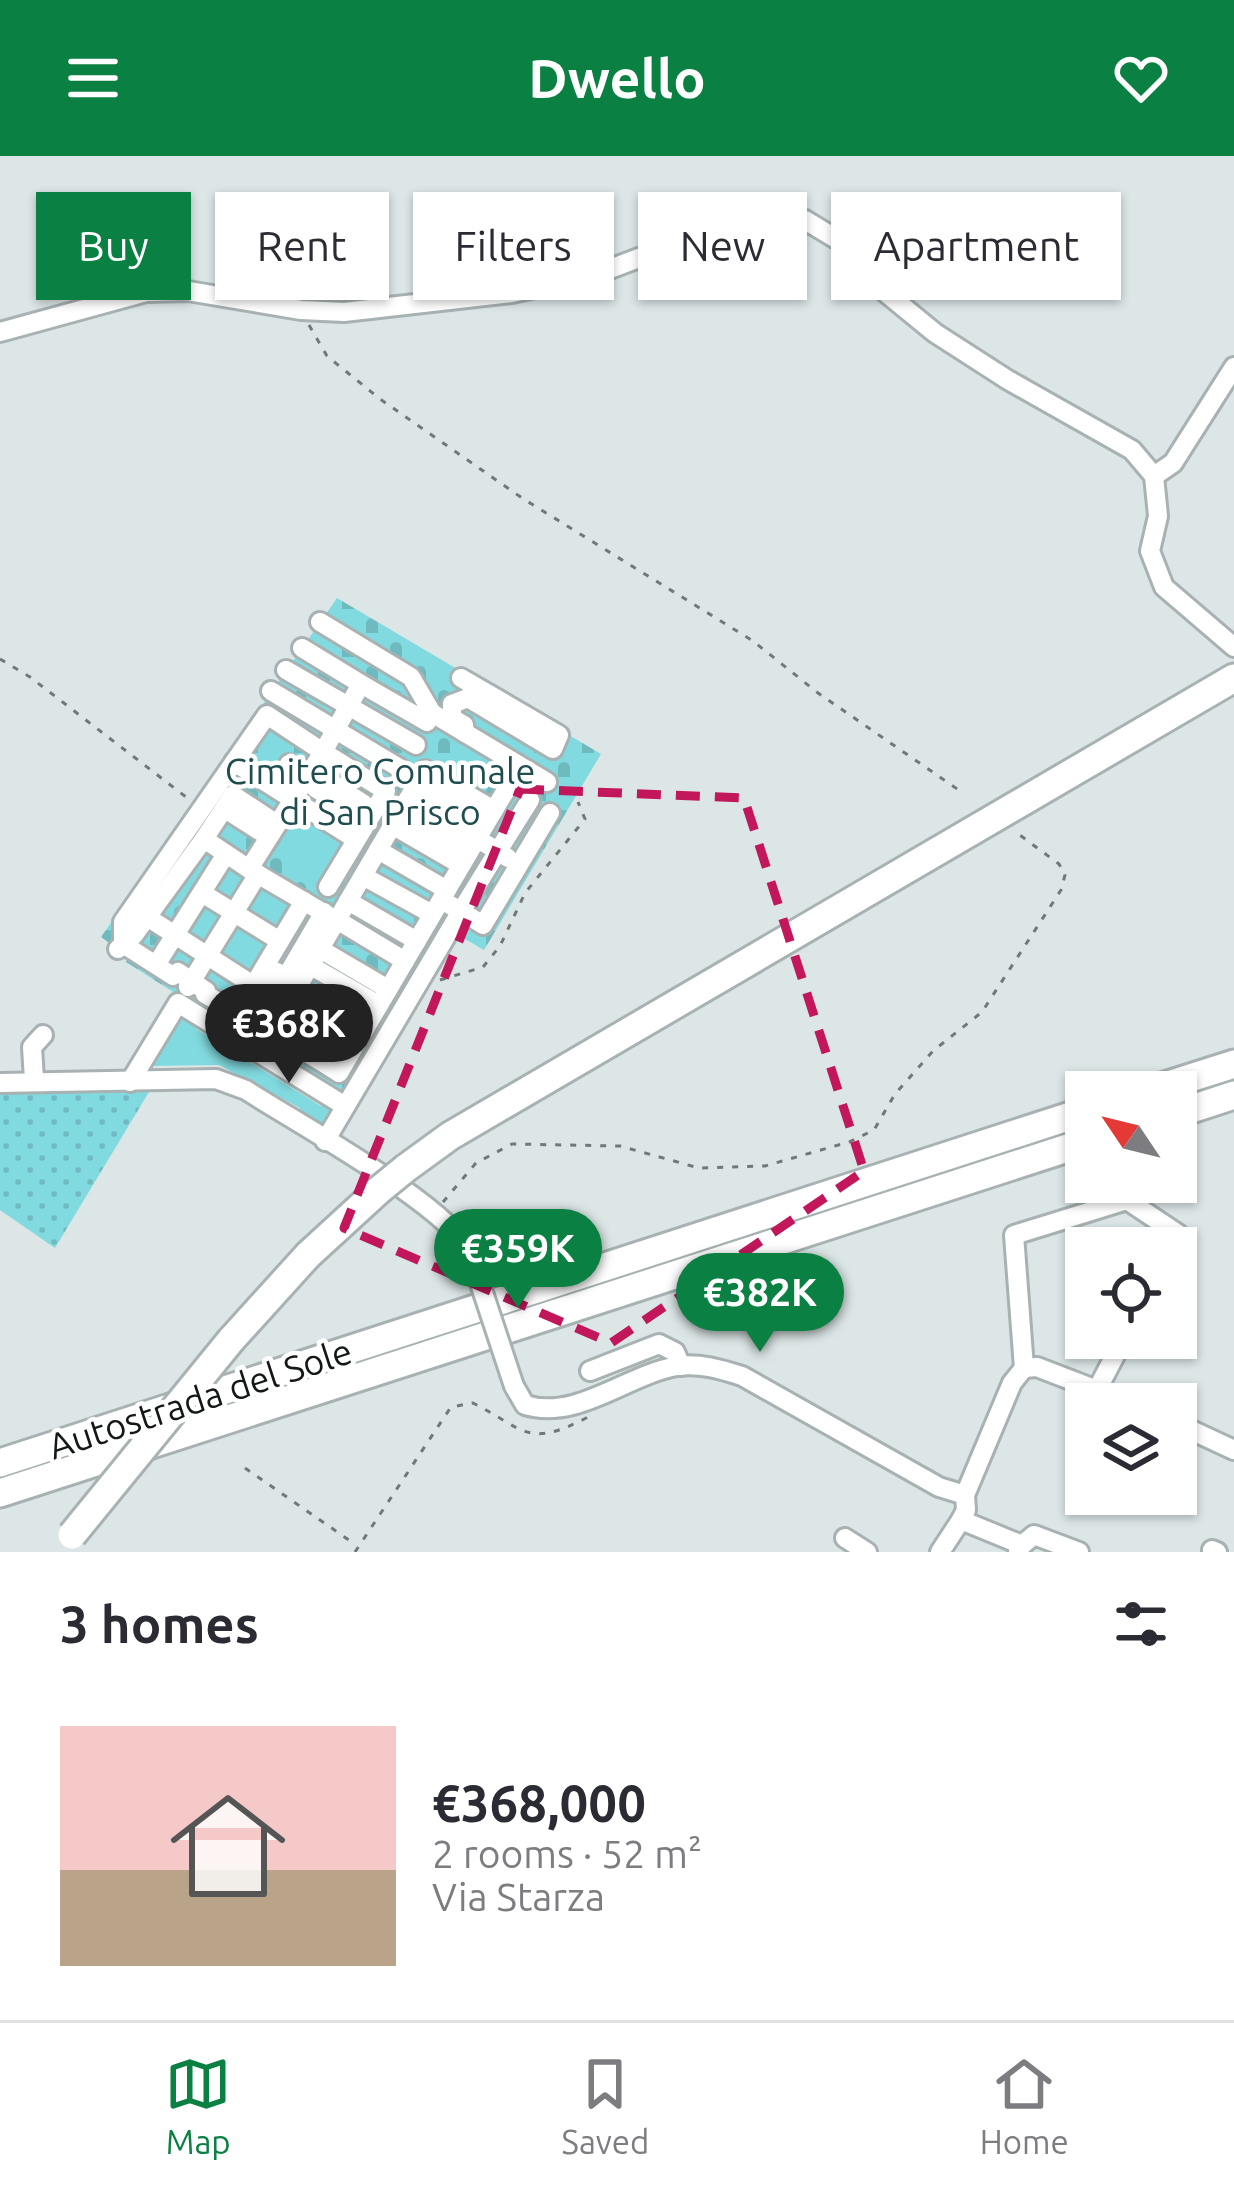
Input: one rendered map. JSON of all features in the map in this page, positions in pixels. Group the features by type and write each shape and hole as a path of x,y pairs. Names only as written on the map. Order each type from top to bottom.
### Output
{"highway":[{"path":"65,1544 231,1340 308,1255 406,1168 450,1136 1223,684"},
{"path":"1197,1076 1234,1064"},
{"path":"1197,1107 1234,1095"},
{"name":"Autostrada del Sole","path":"0,1463 1065,1118"},
{"name":"Autostrada del Sole","path":"0,1493 1065,1149"}],"street":[{"path":"0,332 146,292 188,291 301,310 344,311 512,293 594,274 744,218 772,212 805,220 843,243 874,283 935,332 1008,380 1132,450 1154,476 1158,516 1150,551 1164,587 1234,647"},
{"path":"1154,476 1173,463 1234,367"},
{"path":"320,622 411,677 432,713 547,782"},
{"path":"302,648 427,722 432,713"},
{"path":"286,670 416,746"},
{"path":"461,678 559,735 553,749 468,698 452,704 452,718 464,725 465,733"},
{"path":"130,1082 234,913 273,831 313,779 361,685"},
{"path":"271,692 401,769"},
{"path":"120,947 123,922 267,715 520,865"},
{"path":"249,1019 277,972 286,977 330,916 348,901 403,796 436,749"},
{"path":"234,762 356,838"},
{"path":"289,764 313,779 322,777 364,804 366,812 356,838 328,887"},
{"path":"330,916 315,958 267,1040 339,1073 508,787"},
{"path":"366,812 403,796"},
{"path":"403,796 477,838"},
{"path":"403,796 477,838"},
{"path":"325,1142 530,800"},
{"path":"120,947 224,809 273,831"},
{"path":"363,875 440,901 483,925 550,813"},
{"path":"204,839 405,961"},
{"path":"378,850 440,901"},
{"path":"156,965 226,854"},
{"path":"202,893 280,941"},
{"path":"120,947 191,981 237,1013 304,901"},
{"path":"348,901 417,941"},
{"path":"147,917 254,986"},
{"path":"315,958 384,997"},
{"path":"297,988 365,1029"},
{"path":"178,1003 345,1106"},
{"path":"320,1061 345,1016"},
{"path":"34,1080 32,1047 43,1035"},
{"path":"0,1083 216,1078 246,1090 434,1212 464,1238 514,1386 525,1405 548,1412 681,1366 710,1365 742,1376 939,1487 965,1495"},
{"path":"940,1552 966,1510 965,1495 1012,1383 1024,1368 1014,1234 1126,1200 1167,1227"},
{"path":"590,1371 659,1344 675,1352 681,1366"},
{"path":"1024,1368 1036,1367 1083,1383"},
{"path":"1197,1432 1232,1444"},
{"path":"961,1520 1020,1549 1034,1535 1079,1552"},
{"path":"845,1538 867,1552"}],"path":[{"path":"301,310 327,356 380,399 521,498 753,641 818,693 963,793"},
{"path":"0,659 186,797"},
{"path":"416,988 483,967 492,957 525,893 585,819 578,802"},
{"path":"434,1212 476,1163 512,1144 620,1146 699,1168 765,1166 874,1130 895,1094 933,1051 982,1012 1060,890 1065,875 1059,864 1017,833"},
{"path":"245,1468 356,1549 451,1408 473,1402 532,1436 559,1433 595,1414"}],"highlighted area":[{"path":"520,789 744,798 864,1171 611,1343 344,1228"}],"green space":[{"name":"Cimitero Comunale di San Prisco","path":"337,598 601,754 484,950 443,926 340,1098 126,962 128,957 101,937"},
{"path":"293,799 355,839 328,887 263,846"},
{"path":"226,854 304,901 237,1013 156,965"},
{"path":"174,1017 199,1020 196,1029 321,1106 327,1098 335,1108 320,1127 297,1118 300,1108 219,1065 150,1066"},
{"path":"0,1090 149,1092 55,1248 0,1210"}],"tunnel":[{"path":"320,766 379,802"}]}
